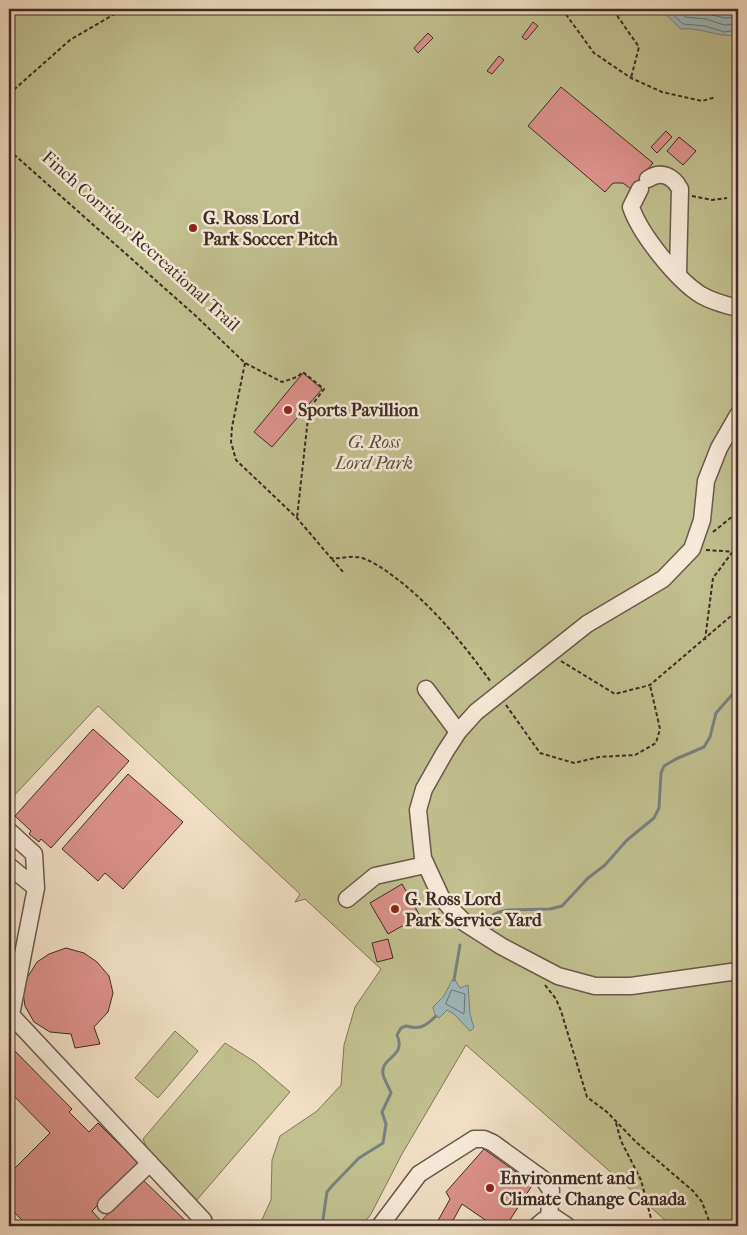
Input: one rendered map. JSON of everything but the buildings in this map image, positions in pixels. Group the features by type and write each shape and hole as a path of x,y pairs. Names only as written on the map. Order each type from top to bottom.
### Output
{"lane":[{"path":"678,274 680,189 676,181 660,174 644,184 631,207 634,218 678,274 699,294 714,302 738,308"},
{"path":"738,415 719,448 706,481 702,520 692,549 663,579 587,624 497,693 458,732 420,798 418,810 418,831 425,865 441,897 465,922 530,962 574,982 596,986 631,986 738,971"},
{"path":"426,689 458,732"},
{"path":"9,831 34,854 36,888 11,1016 203,1220 200,1226"},
{"path":"347,899 375,876 425,865"},
{"path":"9,866 36,888"},
{"path":"380,1226 419,1174 474,1139 484,1139 494,1143 544,1180 551,1190 543,1222 560,1219 567,1226"},
{"path":"106,1205 150,1163"}],"path":[{"path":"9,94 70,40 123,9"},
{"path":"562,9 594,54 631,78 662,92 702,101 716,98"},
{"path":"616,9 618,17 639,47 631,78"},
{"name":"Finch Corridor Recreational Trail","path":"9,150 197,317 245,363 282,382 298,377 303,372 324,389 309,409 297,518"},
{"path":"680,194 712,200 727,198"},
{"path":"245,363 232,427 231,442 236,460 297,518 343,572"},
{"path":"692,549 738,512"},
{"path":"692,549 734,550 738,552"},
{"path":"705,640 713,578 734,550"},
{"path":"331,558 351,557 368,561 383,568 422,598 445,622 540,753 574,763 599,757 635,755 656,743 660,729 650,685"},
{"path":"548,653 615,694 650,685 738,610"},
{"path":"542,980 556,999 561,1011 587,1097 693,1191 702,1202 711,1226"},
{"path":"616,1121 621,1141 641,1180 652,1226"}],"green space":[{"name":"G. Ross Lord Park","path":"9,9 738,9 738,1226 672,1226 466,1045 402,1154 371,1214 362,1226 259,1226 271,1200 272,1160 280,1136 317,1111 341,1085 344,1045 355,1007 381,969 305,899 295,902 300,894 98,706 9,801"},
{"path":"175,1031 198,1051 158,1098 135,1078"},
{"path":"225,1043 255,1062 290,1092 196,1201 152,1160 143,1139"}],"water":[{"path":"660,9 738,9 738,35 730,36 681,29"},
{"path":"452,980 455,980 460,988 468,985 470,1014 474,1028 470,1031 454,1014 447,1010 439,1018 435,1015 433,1007 444,996"}],"waterway":[{"path":"478,922 508,910 550,909 562,906 588,878 605,865 627,840 654,818 659,808 661,773 664,766 704,747 710,737 716,713 738,688"},
{"path":"454,980 460,945"},
{"path":"322,1226 327,1192 359,1158 383,1143 386,1124 382,1112 391,1093 383,1074 383,1068 399,1048 397,1035 401,1028 406,1026 415,1028 422,1026 436,1016"}],"place":[{"name":"G. Ross Lord Park Soccer Pitch","path":"193,228"},
{"name":"Sports Pavillion","path":"288,410"},
{"name":"G. Ross Lord Park Service Yard","path":"395,909"},
{"name":"Environment and Climate Change Canada","path":"490,1188"}]}
